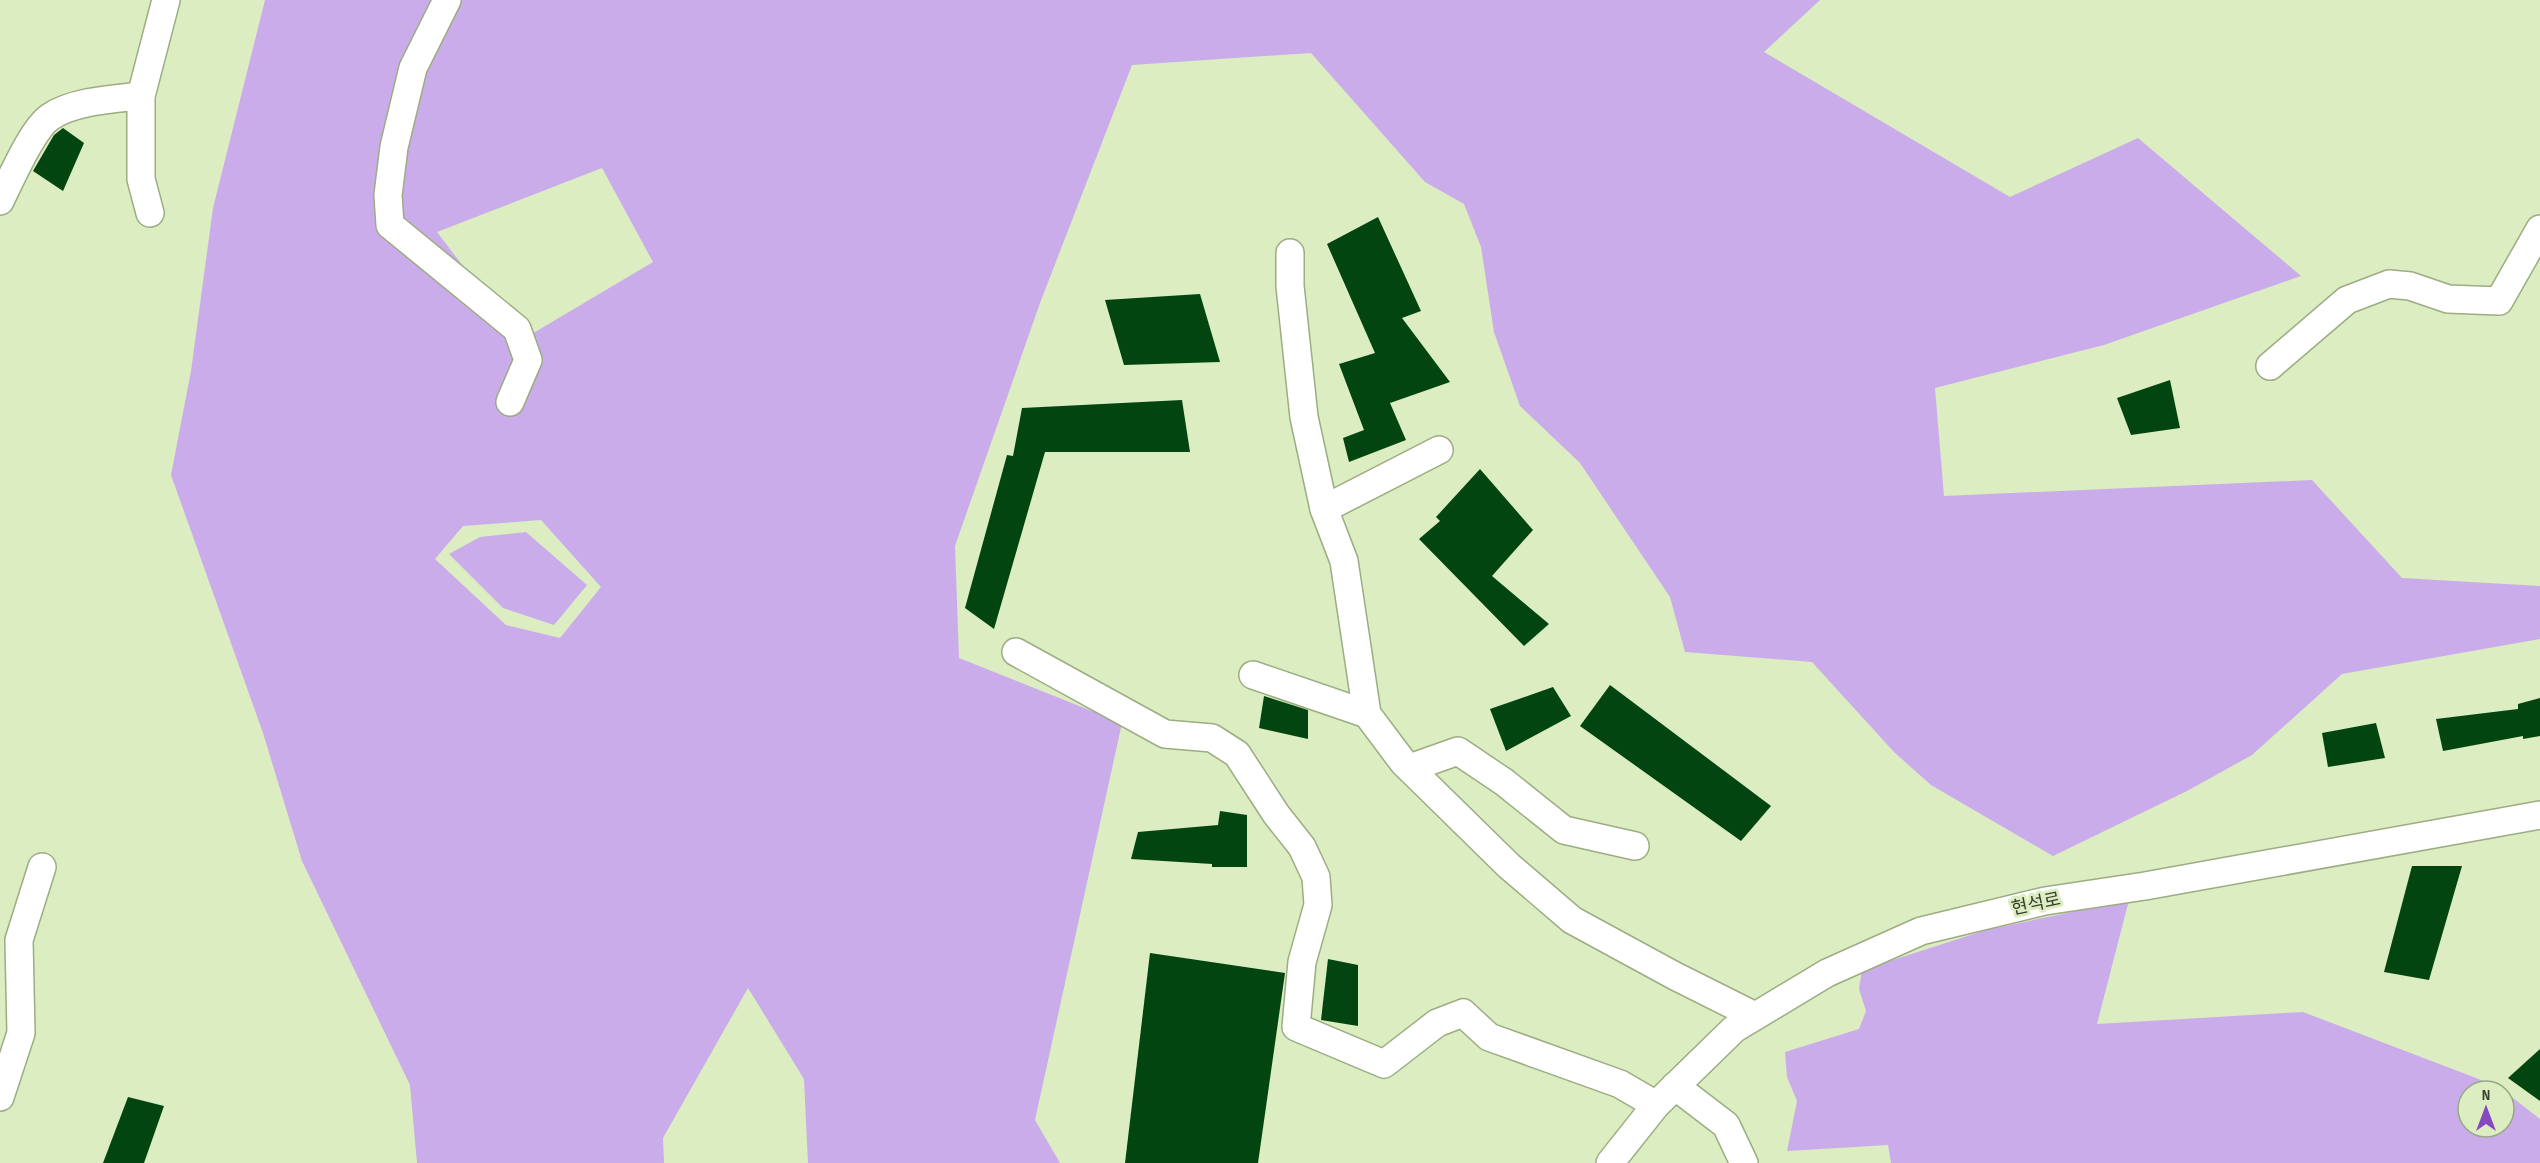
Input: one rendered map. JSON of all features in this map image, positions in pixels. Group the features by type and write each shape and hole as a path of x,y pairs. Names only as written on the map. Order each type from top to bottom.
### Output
{"street":[{"path":"150,213 141,179 141,96 166,0"},
{"path":"447,0 412,68 394,147 388,195 390,225 518,329 528,360 510,402"},
{"path":"0,201 24,151 49,117 90,101 141,96"},
{"path":"2270,366 2347,300 2389,284 2410,286 2448,299 2499,301 2540,229"},
{"path":"1290,253 1290,286 1304,417 1324,509 1344,561 1367,714 1410,768 1509,866 1572,920 1755,1016"},
{"path":"1324,509 1438,450"},
{"path":"1016,652 1166,734 1212,738 1237,754 1276,814 1302,847 1316,877 1318,905 1302,962 1296,1027 1383,1064 1437,1023 1463,1013 1489,1036 1620,1084 1656,1105"},
{"path":"1253,675 1367,714"},
{"path":"1410,768 1458,751 1504,782 1564,830 1635,846"},
{"name":"현석로","path":"1610,1163 1656,1105 1734,1029 1827,973 1921,931 2045,901 2145,886 2540,815"},
{"path":"0,1097 21,1033 20,940 42,867"},
{"path":"1675,1086 1726,1125 1744,1163"}],"shaded area":[{"path":"265,0 1820,0 1764,52 2010,197 2138,138 2301,276 2104,345 1935,388 1944,496 2312,480 2402,578 2540,586 2540,639 2342,674 2252,755 2187,791 2053,856 1931,785 1894,752 1812,662 1685,652 1670,597 1580,463 1520,406 1494,332 1481,247 1464,204 1425,182 1311,53 1132,65 1040,303 955,546 959,658 1122,723 1035,1120 1060,1163 808,1163 804,1079 748,988 663,1138 664,1163 417,1163 410,1085 302,861 263,733 171,475 191,371 213,208","holes":["602,168 653,262 520,341 437,232","541,520 601,587 560,638 506,625 435,559 463,526"]},
{"path":"526,532 587,585 554,625 503,608 449,554 480,537"},
{"path":"2129,900 2097,1024 2303,1012 2479,1079 2456,1079 2456,1139 2516,1139 2516,1100 2540,1119 2540,1163 1891,1163 1888,1145 1787,1151 1797,1101 1787,1077 1785,1052 1859,1029 1866,1011 1859,989 1862,970 1986,930"}],"building":[{"path":"63,128 84,143 63,191 33,171 54,135"},
{"path":"1378,217 1421,311 1402,318 1450,382 1390,403 1406,440 1349,462 1343,438 1364,430 1339,364 1375,353 1327,244"},
{"path":"1200,294 1220,362 1124,365 1105,300"},
{"path":"2170,380 2180,428 2131,435 2117,398"},
{"path":"1182,400 1190,452 1045,452 994,629 965,608 1007,455 1013,456 1022,408"},
{"path":"1480,469 1533,530 1492,576 1549,624 1524,646 1419,539 1440,521 1436,517"},
{"path":"1610,685 1771,806 1741,841 1580,726"},
{"path":"1553,687 1571,716 1506,751 1490,709"},
{"path":"1264,696 1308,710 1308,739 1259,728"},
{"path":"2540,698 2540,736 2523,739 2523,736 2443,751 2436,719 2518,709 2518,704"},
{"path":"2376,723 2385,758 2328,767 2322,733"},
{"path":"1220,811 1247,815 1247,867 1212,867 1212,864 1131,859 1138,832 1218,825"},
{"path":"2412,866 2462,866 2429,980 2384,972"},
{"path":"1150,953 1285,973 1258,1163 1125,1163"},
{"path":"1328,959 1358,965 1358,1026 1321,1020"},
{"path":"2540,1049 2540,1101 2516,1084 2516,1079 2508,1078"},
{"path":"128,1097 164,1106 144,1163 103,1163"}]}
